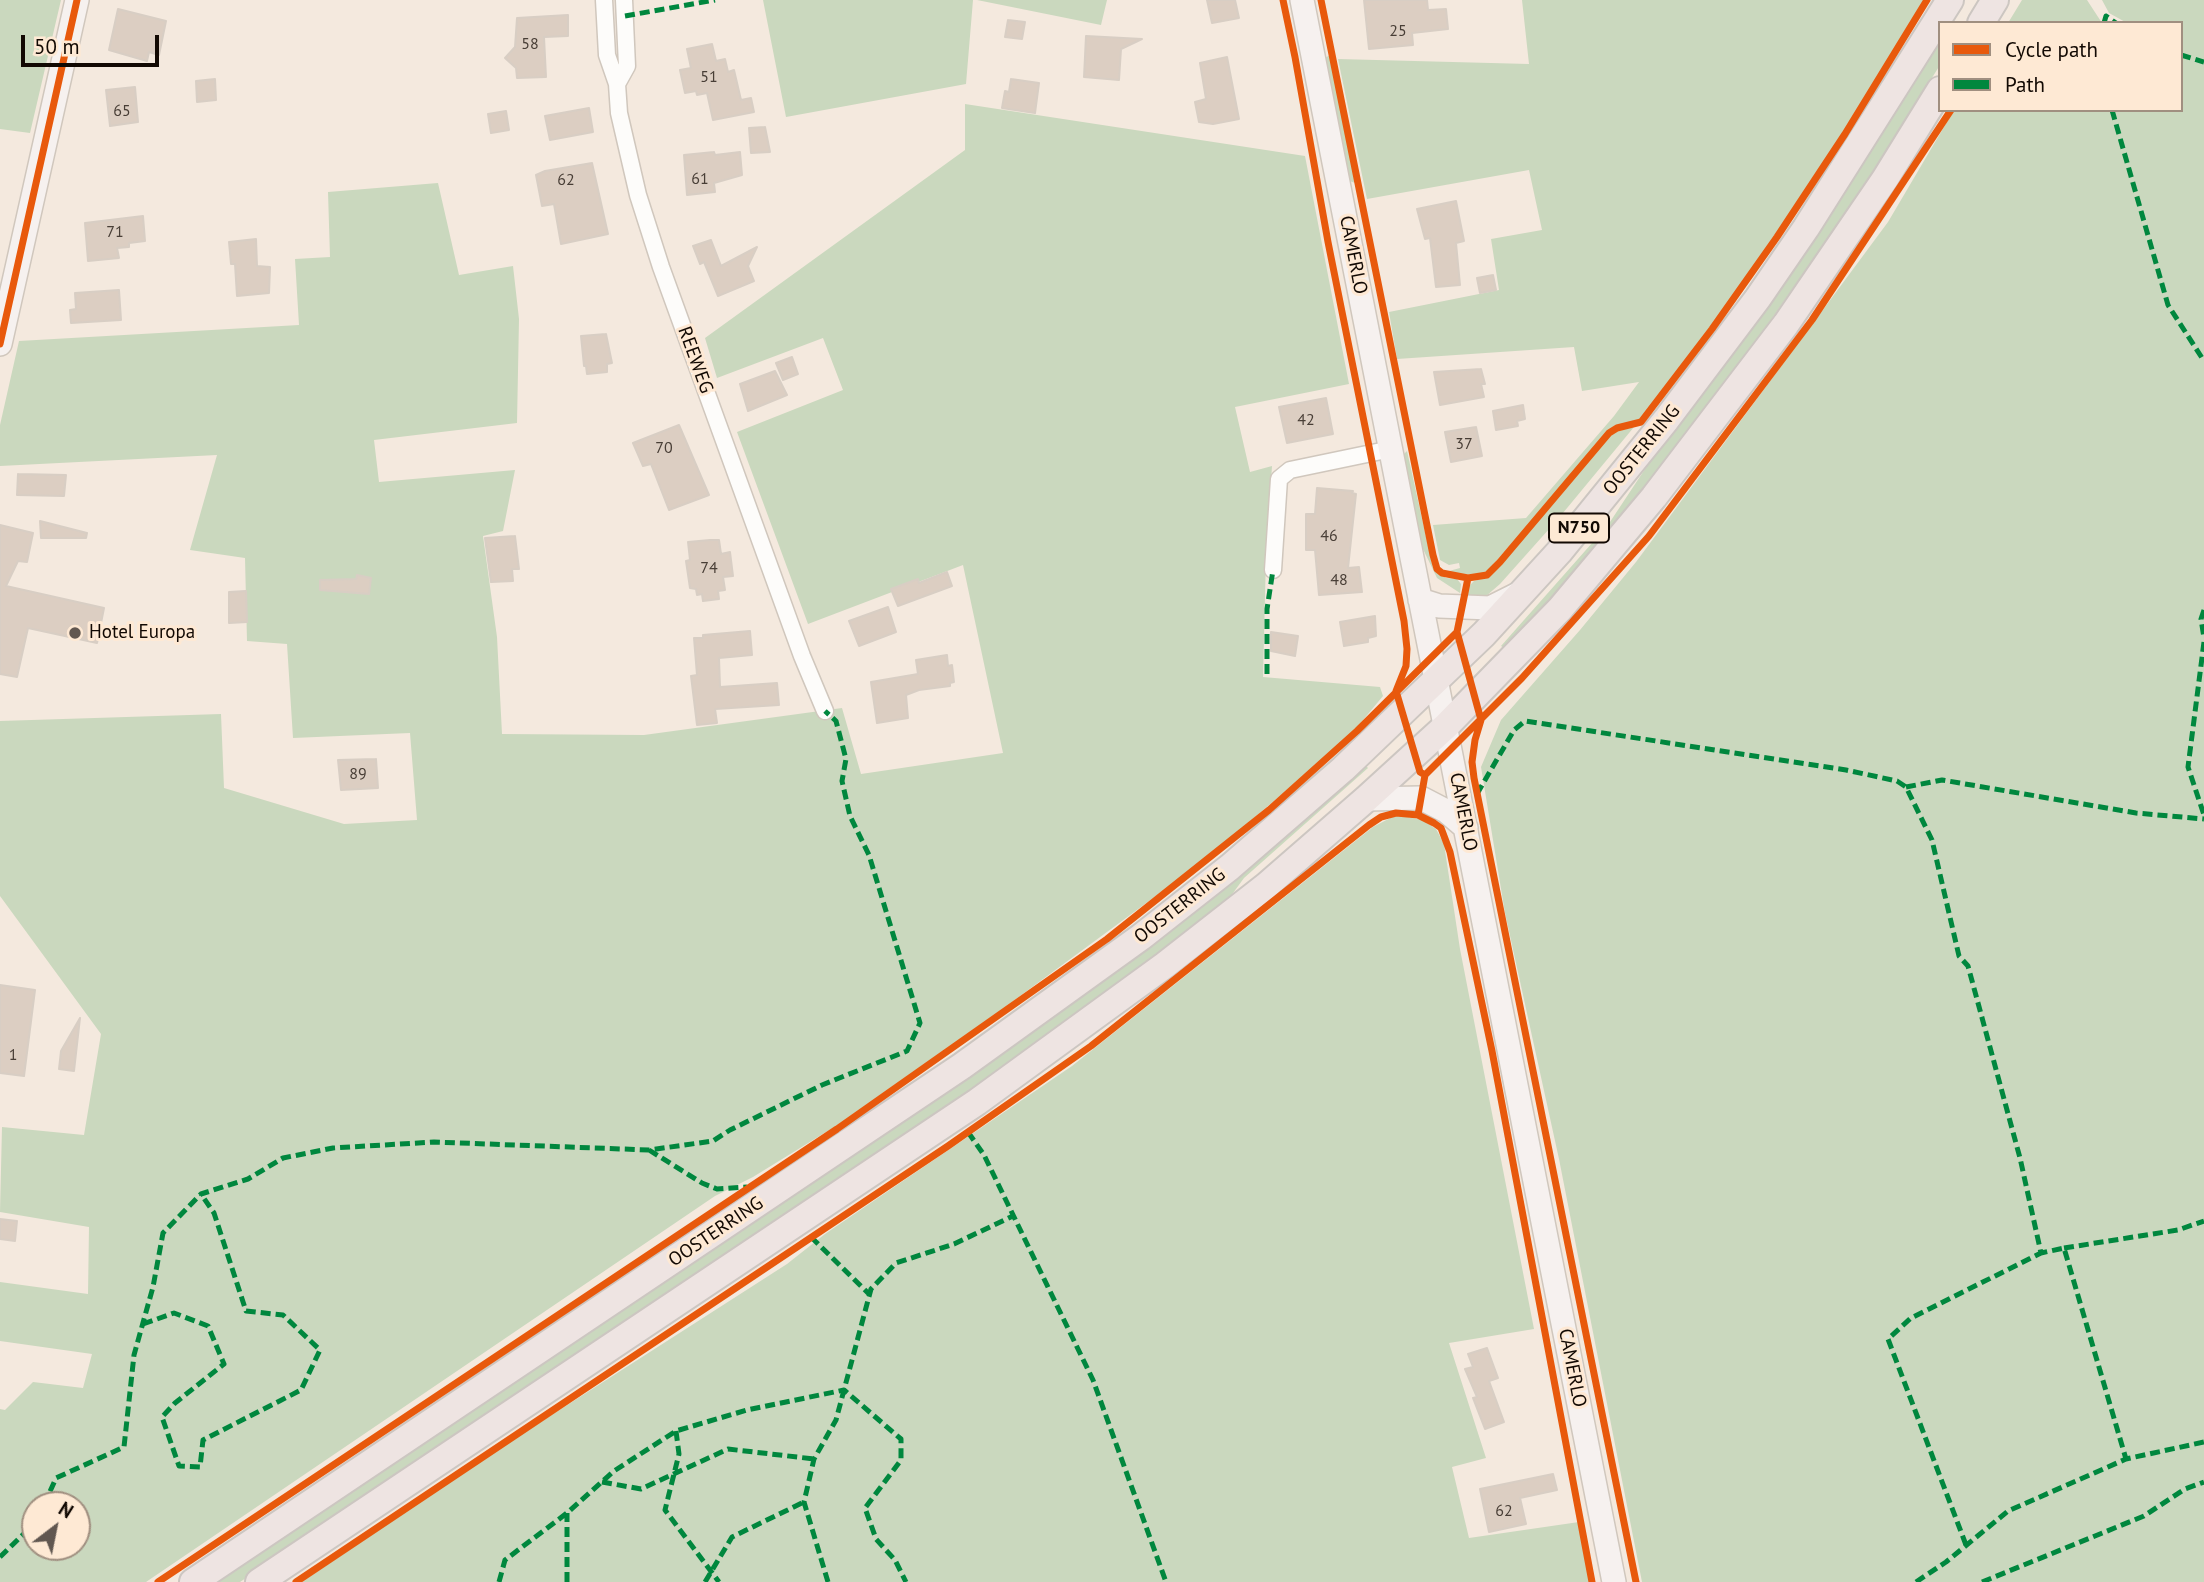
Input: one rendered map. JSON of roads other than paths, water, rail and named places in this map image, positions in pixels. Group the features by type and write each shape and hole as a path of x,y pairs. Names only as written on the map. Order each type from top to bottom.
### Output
{"main road":[{"path":"0,344 78,0"},
{"name":"CAMERLO","path":"1302,0 1614,1582"},
{"name":"OOSTERRING","path":"193,1582 930,1088 1119,953 1230,867 1343,769 1437,681 1522,592 1559,552 1662,426 1758,298 1854,155 1950,0"},
{"path":"1982,21 1995,0"},
{"name":"OOSTERRING","path":"259,1582 977,1102 1175,957 1266,886 1366,799 1446,726 1560,609 1694,447 1830,260 1938,93"},
{"path":"1420,600 1439,606 1490,608 1522,592"},
{"path":"1366,799 1421,798 1446,811 1466,828"}],"street":[{"name":"REEWEG","path":"604,0 607,55 617,85 619,113 638,195 661,267 802,656 825,711"},
{"path":"617,85 627,66 624,0"},
{"path":"1273,570 1279,479 1290,470 1391,449"}],"place":[{"name":"Hotel Europa","path":"75,633"}]}
